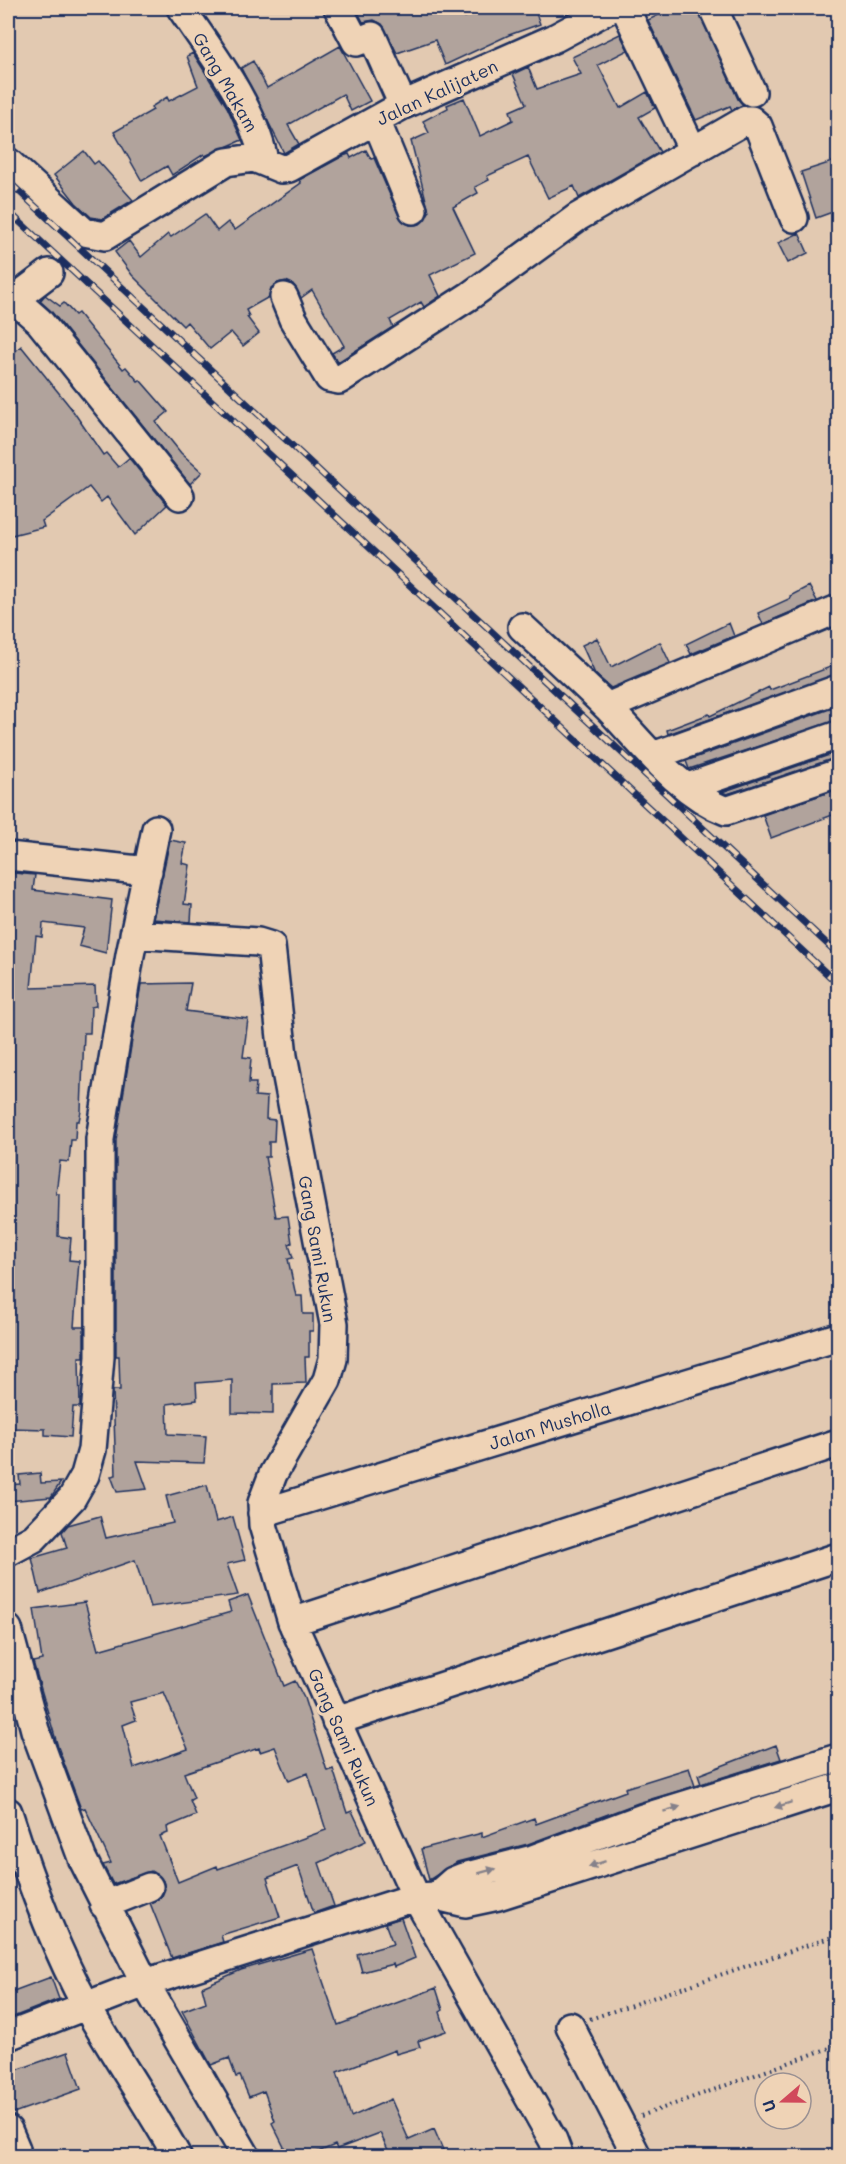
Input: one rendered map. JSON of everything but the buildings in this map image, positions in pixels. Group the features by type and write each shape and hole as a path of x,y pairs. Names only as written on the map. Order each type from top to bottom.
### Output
{"street":[{"name":"Gang Makam","path":"181,8 243,104 259,138 264,160"},
{"path":"338,8 356,42 372,36 403,105"},
{"name":"Jalan Kalijaten","path":"8,162 84,232 105,236 214,167 236,160 264,160 281,169 289,168 403,105 555,38 611,8"},
{"path":"626,8 693,151"},
{"path":"713,8 752,92"},
{"path":"376,120 413,210"},
{"path":"284,297 293,319 329,378 339,380 471,295 578,216 746,120 755,122 795,218"},
{"path":"49,273 22,309 180,496"},
{"path":"607,707 838,609"},
{"path":"522,627 607,707 653,756 712,805 726,811 838,773"},
{"path":"653,756 838,689"},
{"path":"688,787 838,735"},
{"path":"8,1552 34,1538 72,1498 85,1475 92,1450 100,1357 100,1139 134,934 156,829"},
{"path":"8,856 148,871"},
{"name":"Gang Sami Rukun","path":"134,934 258,942 271,946 283,1056 334,1324 333,1359 327,1380 273,1474 262,1503 262,1513 292,1622 336,1721 554,2140 560,2157"},
{"name":"Jalan Musholla","path":"262,1513 838,1336"},
{"path":"292,1622 838,1443"},
{"path":"336,1721 838,1557"},
{"path":"8,1629 35,1730 72,1836 141,1984 246,2157"},
{"path":"8,2036 141,1984 426,1897 463,1877 533,1859 643,1818 838,1758"},
{"path":"426,1897 465,1903 476,1902 838,1787"},
{"path":"8,1812 12,1838 38,1898 177,2157"},
{"path":"643,1818 656,1846"},
{"path":"104,1905 149,1887"},
{"path":"570,2026 637,2157"},
{"path":"8,2130 16,2149 16,2157"}],"path":[{"path":"570,2026 838,1935"},
{"path":"620,2124 838,2045"}],"railway":[{"path":"8,181 838,954"},
{"path":"8,211 838,984"}]}
